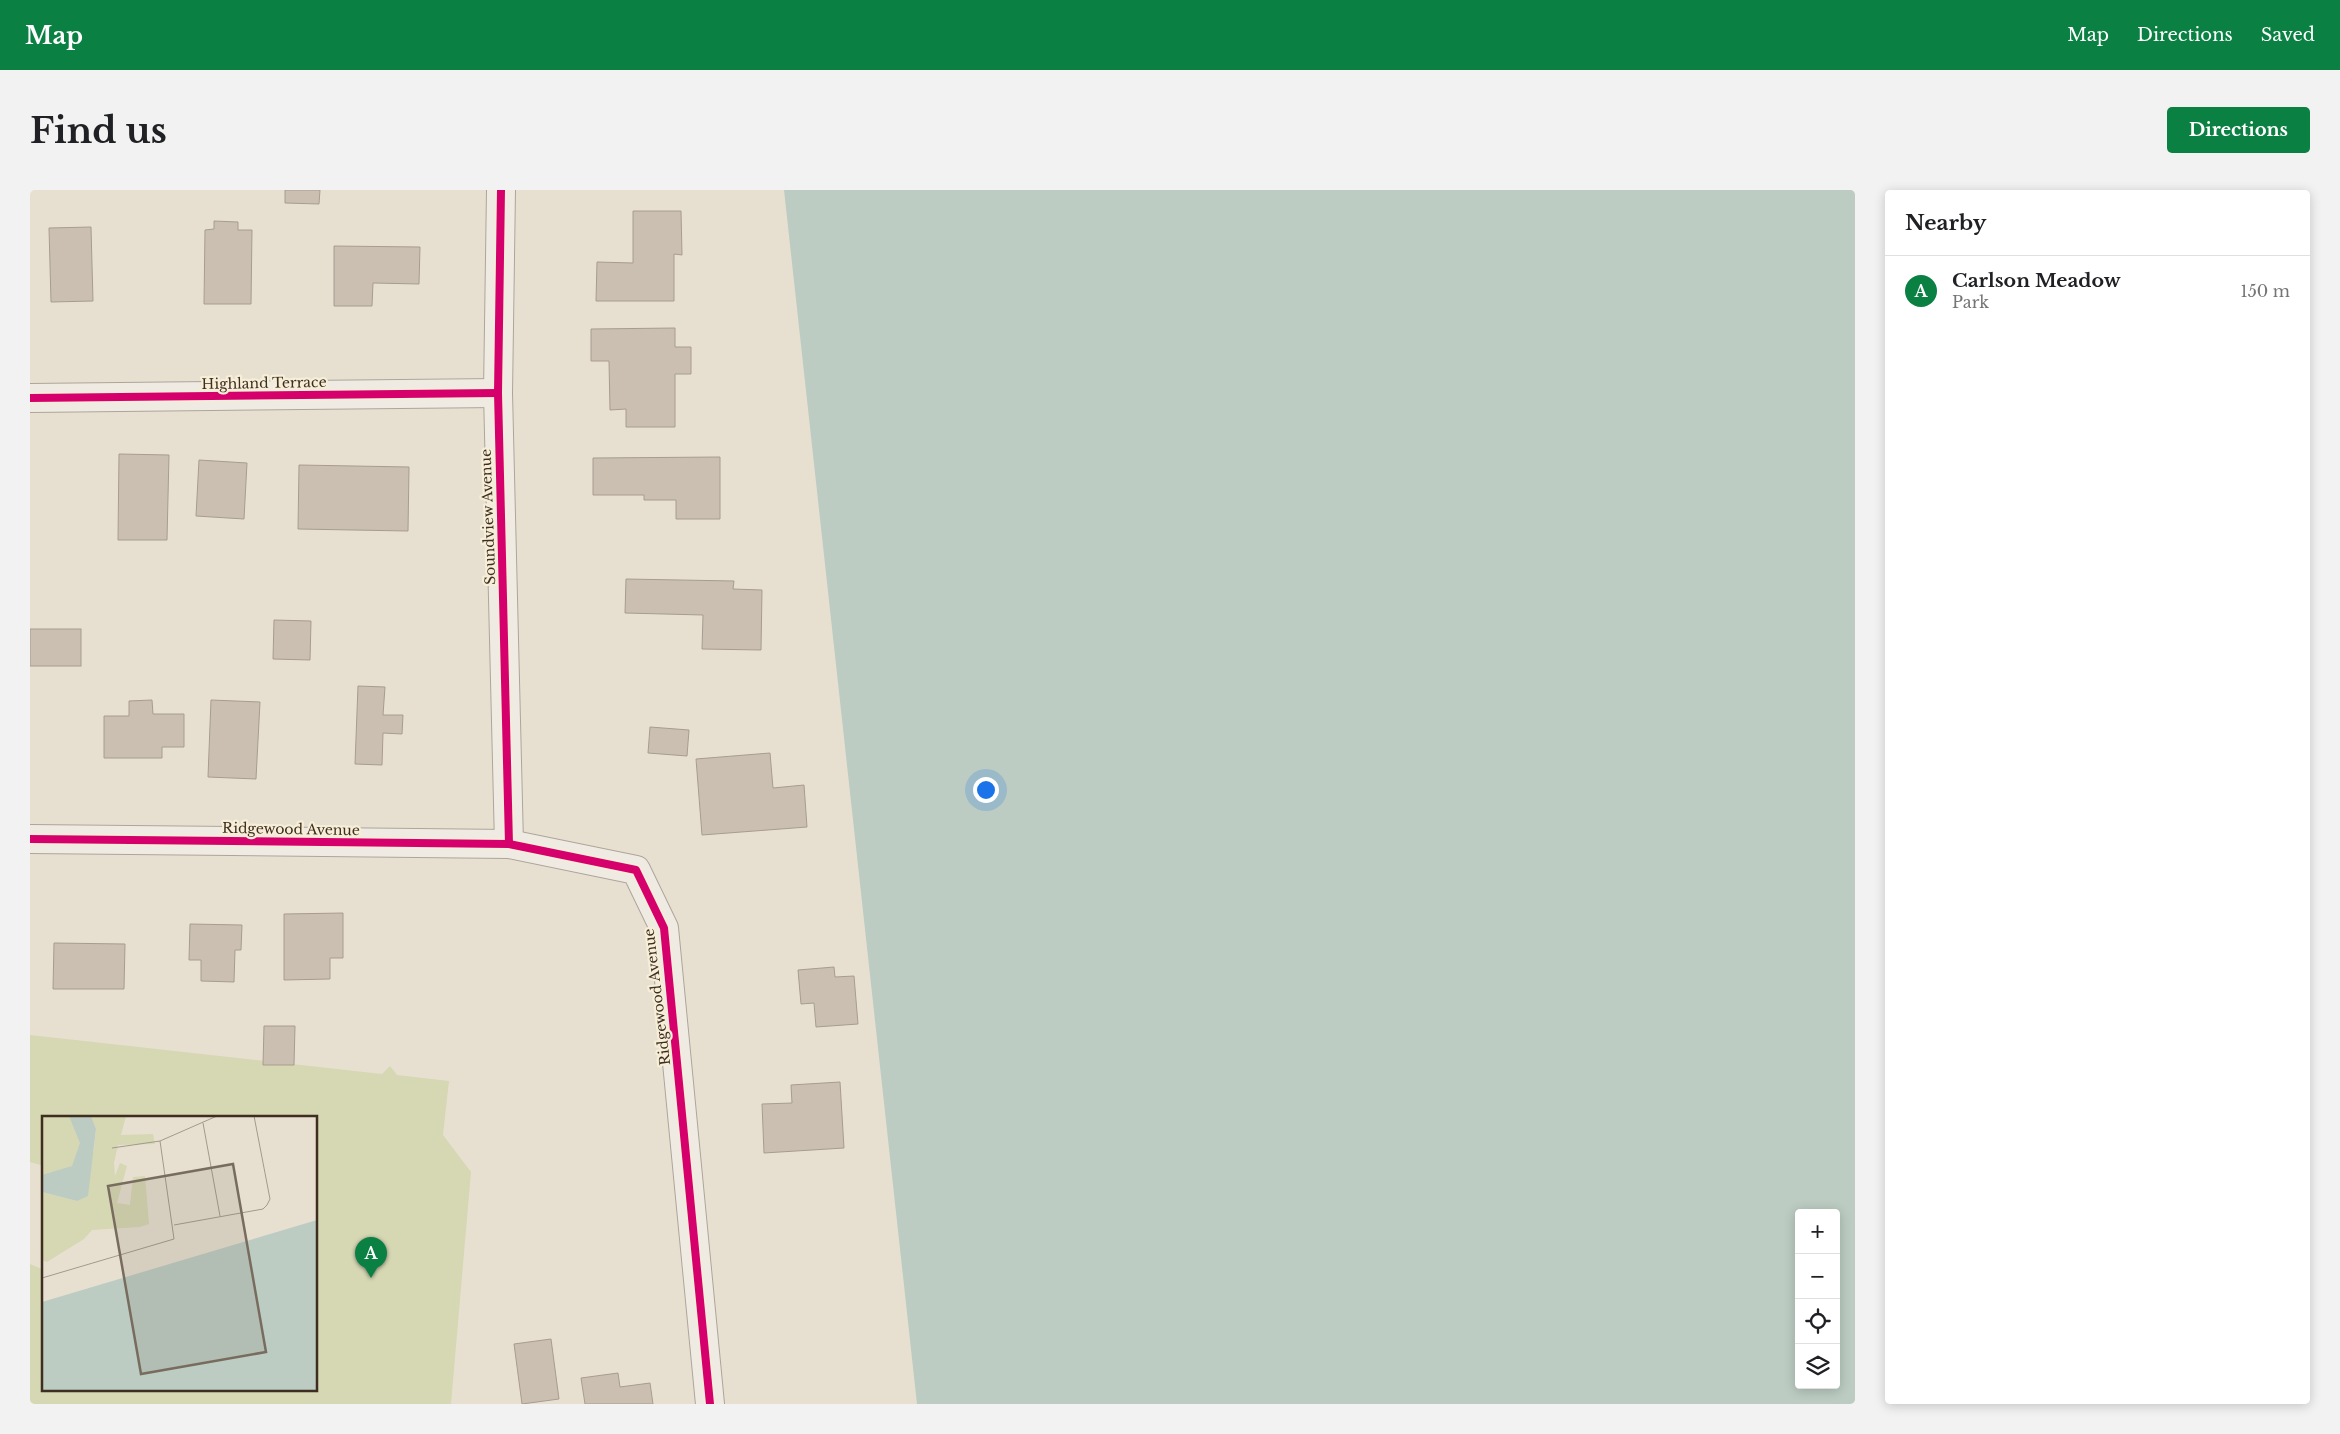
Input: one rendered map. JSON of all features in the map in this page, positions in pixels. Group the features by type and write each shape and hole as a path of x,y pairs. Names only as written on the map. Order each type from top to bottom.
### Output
{"street":[{"name":"Soundview Avenue","path":"501,190 498,393 509,844"},
{"name":"Highland Terrace","path":"30,398 498,393"},
{"name":"Ridgewood Avenue","path":"30,838 509,844 636,870 664,928 710,1404"}],"green space":[{"path":"30,1035 382,1074 390,1066 397,1075 449,1081 443,1135 471,1172 451,1404 30,1404 30,1264 42,1269 42,1392 318,1392 318,1116 42,1116 42,1165 30,1162"}],"shaded area":[{"path":"784,190 1855,190 1855,1404 917,1404"}],"building":[{"path":"285,190 320,190 319,204 285,203"},
{"path":"633,211 681,211 682,255 674,254 674,301 596,301 597,262 633,263"},
{"path":"214,221 238,222 238,230 252,230 251,304 204,304 205,230 214,229"},
{"path":"91,227 93,301 51,302 49,228"},
{"path":"334,246 420,247 419,284 373,283 372,306 334,306"},
{"path":"675,328 675,347 691,347 691,374 675,374 675,427 626,427 626,409 610,410 609,361 591,361 591,329"},
{"path":"119,454 169,455 167,540 118,540"},
{"path":"720,457 720,519 676,519 676,500 644,500 644,495 593,495 593,458"},
{"path":"199,460 247,463 244,519 196,516"},
{"path":"299,465 409,467 408,531 298,529"},
{"path":"626,579 734,581 733,589 762,590 761,650 702,649 703,615 625,613"},
{"path":"274,620 311,621 310,660 273,659"},
{"path":"30,629 81,629 81,666 30,666"},
{"path":"358,686 385,687 383,715 403,715 402,734 383,733 382,765 355,764"},
{"path":"152,700 153,714 184,714 184,747 162,747 162,758 104,758 104,716 129,716 129,701"},
{"path":"211,700 260,702 256,779 208,777"},
{"path":"650,727 689,730 687,756 648,753"},
{"path":"770,753 773,788 804,785 807,827 702,835 696,759"},
{"path":"343,913 343,958 330,958 330,979 284,980 284,914"},
{"path":"190,924 242,925 241,950 235,950 234,982 201,981 201,960 189,960"},
{"path":"54,943 125,944 124,989 53,989"},
{"path":"834,967 835,977 854,976 858,1024 816,1027 814,1003 801,1004 798,970"},
{"path":"264,1026 295,1026 294,1065 263,1065"},
{"path":"840,1082 844,1148 764,1153 762,1104 792,1103 791,1085"},
{"path":"551,1339 559,1399 522,1404 514,1344"},
{"path":"618,1373 620,1387 650,1383 653,1404 585,1404 581,1378"}],"cycle path":[{"path":"501,190 498,393 509,844"},
{"path":"30,398 498,393"},
{"path":"30,839 509,844 636,870 664,928 710,1404"}],"place":[{"name":"Carlson Meadow","path":"371,1278"}]}
